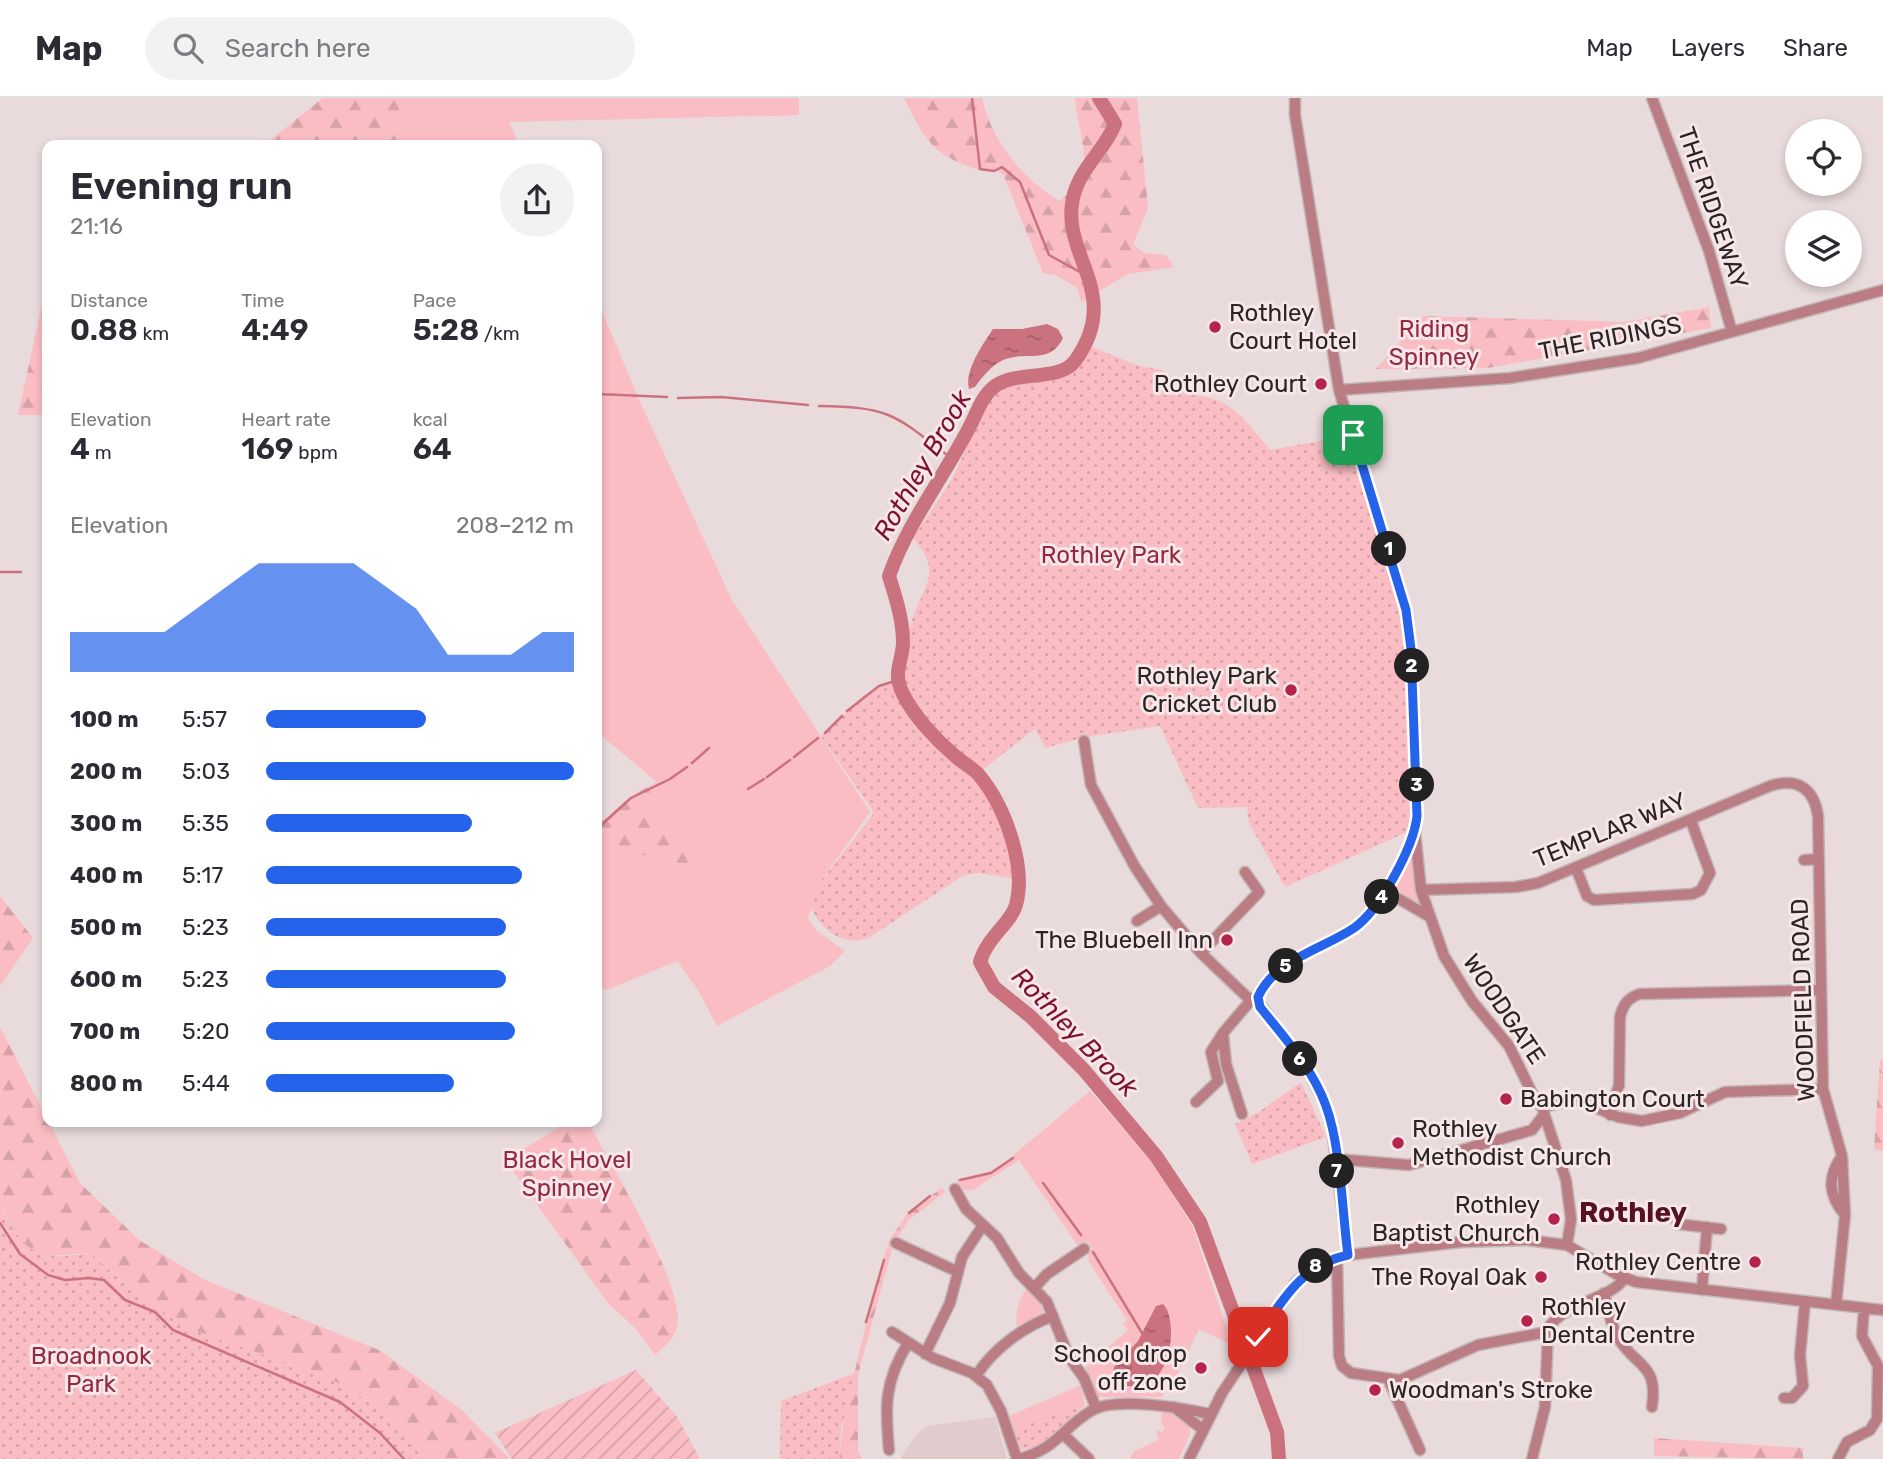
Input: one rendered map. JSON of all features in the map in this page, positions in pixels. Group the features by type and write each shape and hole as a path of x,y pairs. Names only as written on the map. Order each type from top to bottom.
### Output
{"street":[{"path":"1200,1101 1218,1081 1211,1052 1223,1033 1261,990 1280,971 1352,930 1379,901 1415,831 1418,809 1406,610 1339,390 1295,115 1296,98"},
{"name":"THE RIDGEWAY","path":"1652,98 1709,251 1732,332"},
{"name":"THE RIDINGS","path":"1339,390 1510,379 1638,358 1883,290"},
{"path":"1084,741 1090,785 1109,824 1161,906 1201,953 1255,999 1310,1073 1323,1099 1332,1128 1336,1159 1343,1257 1340,1362 1356,1375 1406,1378 1489,1342 1547,1332"},
{"name":"TEMPLAR WAY","path":"1421,890 1524,886 1576,868 1780,783 1797,784 1808,790"},
{"name":"WOODFIELD ROAD","path":"1808,790 1816,805 1819,859 1823,1089 1842,1156 1831,1175 1830,1188 1844,1215 1836,1305"},
{"path":"1576,868 1587,896 1594,900 1693,894 1702,890 1710,873 1691,821"},
{"name":"WOODGATE","path":"1415,831 1421,890 1428,916 1452,971 1509,1046 1543,1112 1566,1180 1570,1219 1567,1245"},
{"path":"1804,860 1819,859"},
{"path":"1201,953 1259,892 1245,872"},
{"path":"1379,901 1399,899 1428,916"},
{"path":"1137,921 1161,906"},
{"path":"1610,1115 1619,1085 1620,1017 1630,998 1639,994 1821,990"},
{"path":"1223,1033 1226,1064 1242,1114"},
{"path":"1336,1159 1380,1165 1420,1163 1532,1130 1543,1112 1577,1100 1610,1115 1654,1120 1680,1113 1726,1093 1823,1089"},
{"path":"955,1189 966,1198 983,1224 1000,1242 1014,1267 1047,1301 1071,1362 1084,1378 1096,1408"},
{"path":"925,1353 950,1303 966,1251 983,1224"},
{"path":"1677,1224 1721,1229"},
{"path":"1702,1290 1707,1227"},
{"path":"1189,1459 1210,1414 1258,1337 1300,1278 1313,1268 1343,1257 1500,1240 1547,1240 1567,1245 1623,1278 1651,1285 1883,1310"},
{"path":"904,1243 958,1272"},
{"path":"1034,1288 1047,1274 1083,1254"},
{"path":"1532,1459 1545,1407 1547,1332 1564,1311 1618,1287 1623,1278"},
{"path":"1604,1293 1619,1339 1641,1361 1649,1375 1654,1394 1653,1407"},
{"path":"1789,1401 1803,1386 1800,1355 1805,1302"},
{"path":"1838,1459 1850,1439 1870,1430 1877,1419 1878,1366 1862,1336 1864,1308"},
{"path":"976,1376 992,1354 1030,1325 1053,1316"},
{"path":"892,1332 925,1353 976,1376 994,1395 1018,1459 1046,1449 1096,1408 1170,1405 1210,1414"},
{"path":"889,1450 893,1438 887,1395 892,1374 908,1343"},
{"path":"1388,1379 1420,1450"},
{"path":"1170,1405 1202,1429"},
{"path":"1064,1435 1089,1459"}],"shaded area":[{"path":"995,1417 1007,1459 900,1459 915,1436 927,1426"}],"green space":[{"path":"323,98 395,98 409,140 270,140"},
{"path":"351,98 799,98 799,115 509,122 517,140 370,140"},
{"path":"904,98 982,98 993,129 1010,157 1045,192 1059,201 1080,179 1083,167 1084,154 1075,98 1137,98 1148,208 1133,245 1145,253 1166,255 1174,267 1128,274 1081,302 1077,288 1056,275 1043,273 1003,174 976,169 939,151 924,135"},
{"path":"42,304 42,415 18,415"},
{"name":"Riding Spinney","path":"1709,307 1711,328 1488,368 1376,369 1423,316 1624,322"},
{"path":"602,311 640,402 732,600 870,812 820,882 808,918 816,930 845,951 830,966 717,1026 698,990 677,961 607,990 602,988 602,822 630,797 657,782 602,736"},
{"name":"Rothley Park","path":"1090,346 1136,365 1162,370 1168,380 1182,391 1214,399 1230,407 1270,450 1348,436 1392,571 1405,627 1413,806 1409,831 1285,887 1249,823 1247,807 1198,808 1160,726 1086,737 1045,748 1035,729 978,773 999,810 1011,839 1017,879 979,873 964,875 867,939 841,938 821,923 811,908 820,882 872,816 873,811 821,736 863,696 902,676 910,627 929,575 927,559 913,538 954,475 984,408 999,391 1012,384 1058,376 1069,371"},
{"path":"665,777 672,786 654,803 698,868 606,846 602,848 602,822 630,797"},
{"path":"1409,855 1413,857 1420,902 1418,905 1387,894"},
{"path":"0,896 33,938 0,986"},
{"path":"0,1027 42,1109 42,1127 51,1127 80,1183 139,1240 205,1280 379,1350 462,1410 510,1459 424,1459 409,1436 373,1404 329,1378 185,1327 133,1291 90,1253 48,1256 32,1252 22,1245 0,1204"},
{"path":"1880,1060 1883,1061 1883,1151 1874,1149"},
{"path":"1301,1082 1326,1137 1252,1164 1235,1124 1259,1112"},
{"path":"1090,1091 1152,1161 1193,1227 1232,1345 1199,1329 1173,1384 1165,1390 1162,1397 1098,1397 1084,1369 1128,1330 1123,1324 1127,1320 1089,1262 1088,1253 1092,1248 1087,1241 1078,1246 1019,1160 973,1190 964,1190 956,1180 990,1171 1004,1163"},
{"name":"Black Hovel Spinney","path":"560,1127 591,1127 644,1224 670,1283 677,1307 676,1330 655,1355 636,1329 608,1303 505,1160"},
{"path":"942,1188 945,1192 908,1221 893,1245 858,1375 858,1450 862,1459 839,1459 844,1416 875,1286 889,1241 909,1211"},
{"name":"Broadnook Park","path":"0,1204 16,1233 33,1250 56,1256 90,1253 133,1291 185,1327 329,1378 373,1404 409,1436 424,1459 0,1459"},
{"path":"1027,1289 1038,1300 1044,1313 1018,1329 1018,1308"},
{"path":"636,1370 678,1418 700,1459 512,1459 495,1433"},
{"path":"855,1373 841,1429 839,1459 780,1459 781,1401"},
{"path":"1081,1385 1085,1406 1047,1438 1022,1450 1009,1416"},
{"path":"1075,1406 1078,1411 1045,1440 1030,1448 1021,1449 1014,1429"},
{"path":"1162,1410 1175,1413 1189,1426 1190,1434 1179,1459 1130,1459 1134,1451 1159,1440 1156,1430 1162,1432 1165,1428 1161,1422"},
{"path":"1654,1438 1803,1448 1803,1459 1654,1456"}],"water":[{"path":"1047,324 1058,329 1063,338 1051,352 1003,360 987,372 975,387 969,389 972,366 993,329 1022,329"},
{"path":"1163,1304 1171,1327 1167,1359 1160,1373 1149,1383 1135,1387 1117,1382 1113,1374 1114,1367 1138,1341 1156,1306"}],"waterway":[{"path":"972,98 980,169 994,171 1002,167 1020,182 1049,255 1089,277"},
{"name":"Rothley Brook","path":"1099,98 1115,124 1076,188 1071,219 1092,295 1094,315 1088,337 1075,361 1059,372 1015,378 990,390 916,518 889,576 903,634 898,680 913,711 926,727 947,749 976,772 988,788 1011,836 1018,872 1016,905 988,945 980,962 994,987 1031,1017 1084,1070 1156,1156 1200,1222 1277,1432 1279,1459"},
{"path":"602,394 667,397"},
{"path":"678,398 721,397 808,405"},
{"path":"819,406 862,408 891,416 951,458"},
{"path":"0,572 21,572"},
{"path":"847,711 879,686 898,680"},
{"path":"825,733 842,716"},
{"path":"794,757 818,738"},
{"path":"692,763 709,748"},
{"path":"767,777 790,760"},
{"path":"602,824 631,798 670,779 687,767"},
{"path":"748,789 764,779"},
{"path":"960,1180 991,1173 1013,1158"},
{"path":"1043,1183 1081,1235"},
{"path":"909,1213 930,1196"},
{"path":"0,1223 20,1254 48,1275 65,1280 104,1280 125,1300 155,1312 173,1330 340,1402 380,1433 404,1459"},
{"path":"1093,1252 1142,1333"},
{"path":"866,1322 884,1260"}],"place":[{"name":"Rothley Court Hotel","path":"1215,327"},
{"name":"Rothley Court","path":"1321,384"},
{"name":"Rothley Park Cricket Club","path":"1291,690"},
{"name":"The Bluebell Inn","path":"1227,940"},
{"name":"Babington Court","path":"1506,1099"},
{"name":"Rothley Methodist Church","path":"1398,1143"},
{"name":"Rothley Baptist Church","path":"1554,1219"},
{"name":"Rothley Centre","path":"1755,1262"},
{"name":"The Royal Oak","path":"1541,1277"},
{"name":"Rothley Dental Centre","path":"1527,1321"},
{"name":"School drop off zone","path":"1201,1368"},
{"name":"Woodman's Stroke","path":"1375,1390"}],"district":[{"name":"Rothley","path":"1633,1212"}],"route":[{"path":"1258,1337 1300,1278 1324,1262 1348,1255 1332,1128 1326,1105 1310,1073 1257,1000 1272,976 1352,930 1366,918 1379,901 1416,827 1416,750 1411,649 1406,610 1353,435"}]}
